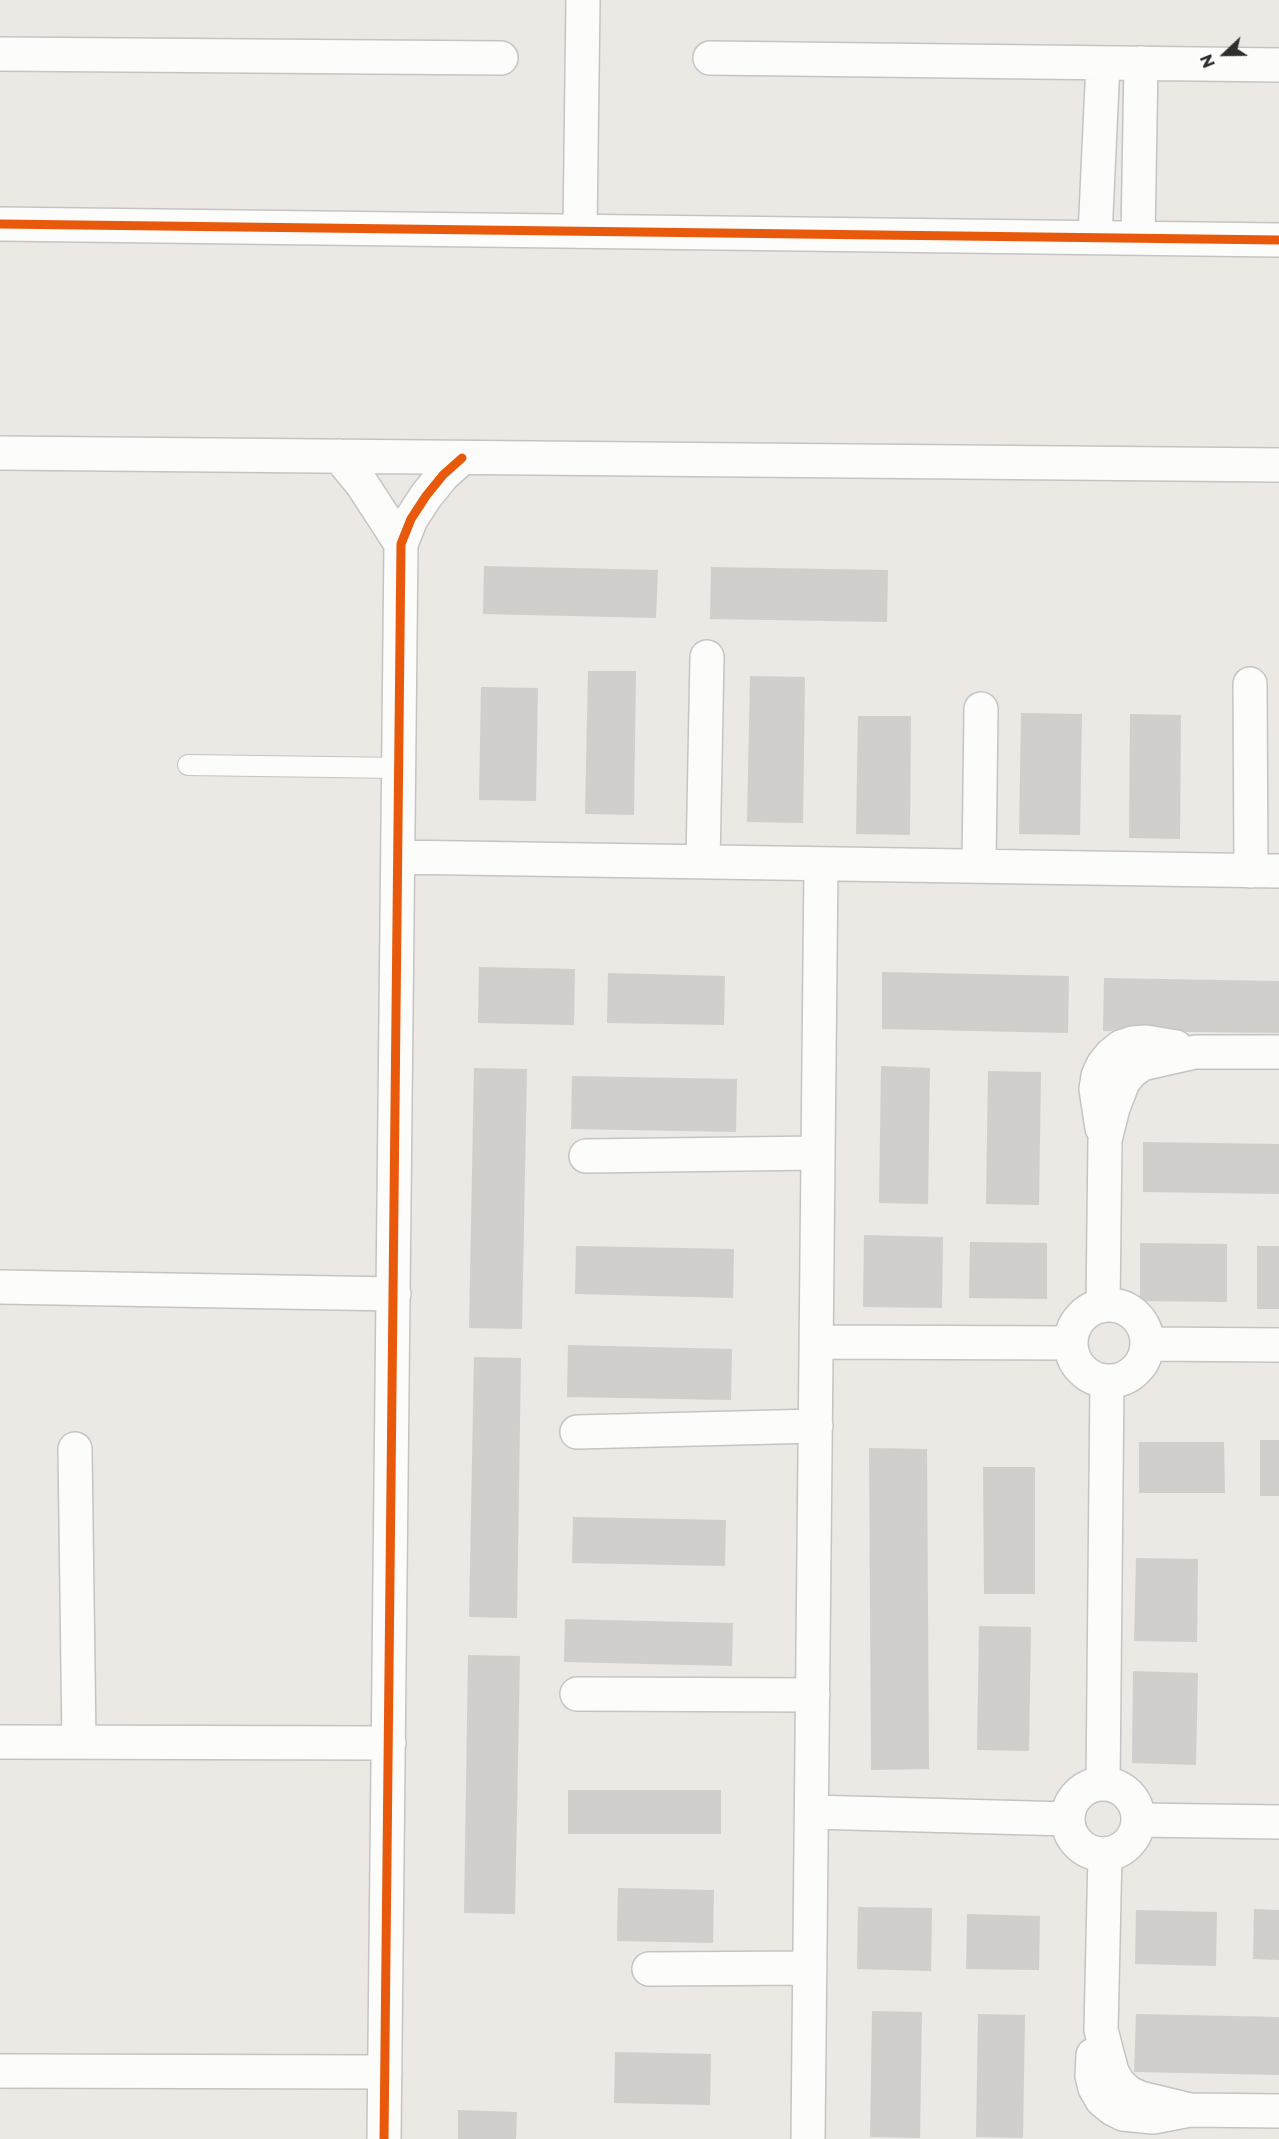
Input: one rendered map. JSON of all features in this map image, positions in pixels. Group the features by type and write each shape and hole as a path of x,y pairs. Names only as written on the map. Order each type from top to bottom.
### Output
{"street":[{"path":"580,231 583,0"},
{"path":"0,54 501,58"},
{"path":"710,58 1279,65"},
{"path":"1095,236 1103,63"},
{"path":"1138,237 1141,63"},
{"path":"0,224 1279,240"},
{"path":"0,453 1279,465"},
{"path":"339,456 369,494 401,544"},
{"path":"384,2139 401,544 411,519 426,496 443,475 462,458"},
{"path":"704,862 707,657"},
{"path":"398,857 1265,871 1250,684"},
{"path":"979,866 981,709"},
{"path":"808,2139 821,864"},
{"path":"1103,1305 1105,1140 1123,1082 1131,1072 1153,1060 1195,1052 1279,1052"},
{"path":"586,1156 818,1153"},
{"path":"0,1287 394,1294"},
{"path":"1103,1305 1116,1305 1128,1310 1138,1319 1144,1330 1147,1344 1142,1361 1130,1375 1119,1380 1095,1379 1077,1365 1072,1354 1073,1330 1079,1318 1103,1305"},
{"path":"816,1342 1071,1343"},
{"path":"1147,1344 1279,1345"},
{"path":"1103,1784 1107,1381"},
{"path":"577,1432 816,1426"},
{"path":"75,1449 79,1742"},
{"path":"577,1694 813,1695"},
{"path":"0,1742 389,1743"},
{"path":"1103,1784 1120,1789 1128,1795 1134,1802 1138,1820 1136,1830 1124,1846 1115,1852 1105,1854 1096,1853 1079,1844 1073,1837 1068,1820 1074,1799 1082,1790 1103,1784"},
{"path":"812,1812 1068,1820"},
{"path":"1138,1820 1279,1822"},
{"path":"1105,1854 1101,2030 1092,2058 1092,2076 1095,2088 1102,2100 1113,2109 1134,2116 1153,2117 1190,2110 1279,2111"},
{"path":"649,1969 810,1968"},
{"path":"0,2071 385,2072"}],"lane":[{"path":"188,765 399,768"}],"building":[{"path":"484,566 658,570 656,618 483,614"},
{"path":"711,567 888,570 887,622 710,619"},
{"path":"588,671 636,671 634,815 585,814"},
{"path":"750,676 805,677 803,823 747,822"},
{"path":"481,687 538,688 536,801 479,800"},
{"path":"1021,713 1082,714 1080,835 1019,834"},
{"path":"1130,714 1181,715 1180,839 1129,838"},
{"path":"858,716 911,716 910,835 856,834"},
{"path":"479,967 575,969 574,1025 478,1023"},
{"path":"882,972 1069,976 1068,1033 882,1029"},
{"path":"608,973 725,976 724,1025 607,1023"},
{"path":"1104,978 1279,981 1279,1033 1103,1031"},
{"path":"881,1066 930,1068 928,1204 879,1203"},
{"path":"474,1068 527,1069 522,1329 469,1328"},
{"path":"988,1071 1041,1072 1039,1205 986,1204"},
{"path":"572,1076 737,1079 736,1132 571,1129"},
{"path":"1143,1142 1279,1144 1279,1194 1143,1192"},
{"path":"864,1235 943,1237 942,1308 863,1307"},
{"path":"970,1242 1047,1243 1047,1299 969,1298"},
{"path":"1140,1243 1227,1244 1227,1302 1140,1301"},
{"path":"576,1246 734,1249 733,1298 575,1294"},
{"path":"1257,1246 1279,1246 1279,1309 1257,1309"},
{"path":"568,1345 732,1349 731,1400 567,1397"},
{"path":"474,1357 521,1358 517,1618 469,1617"},
{"path":"1260,1440 1279,1440 1279,1496 1260,1496"},
{"path":"1139,1442 1224,1442 1225,1493 1139,1493"},
{"path":"869,1448 927,1449 929,1769 871,1770"},
{"path":"983,1467 1035,1467 1035,1594 984,1594"},
{"path":"573,1517 726,1520 725,1566 572,1563"},
{"path":"1136,1558 1198,1559 1197,1642 1134,1641"},
{"path":"565,1619 733,1623 732,1666 564,1662"},
{"path":"979,1626 1031,1627 1029,1751 977,1750"},
{"path":"468,1655 520,1656 515,1914 464,1913"},
{"path":"1133,1671 1198,1673 1196,1765 1132,1763"},
{"path":"568,1790 721,1790 721,1834 568,1834"},
{"path":"618,1888 714,1890 713,1943 617,1941"},
{"path":"858,1907 932,1908 931,1971 857,1969"},
{"path":"1254,1909 1279,1910 1279,1960 1253,1959"},
{"path":"1136,1910 1217,1912 1216,1966 1135,1964"},
{"path":"967,1914 1040,1916 1039,1970 966,1969"},
{"path":"872,2011 922,2012 920,2138 870,2137"},
{"path":"978,2014 1025,2015 1023,2138 976,2137"},
{"path":"1136,2014 1279,2017 1279,2075 1134,2072"},
{"path":"615,2052 711,2054 710,2105 614,2103"},
{"path":"458,2110 517,2112 516,2139 458,2139"}],"cycle path":[{"path":"0,224 1279,240"},
{"path":"384,2139 401,544 411,519 426,496 443,475 462,458"}]}
